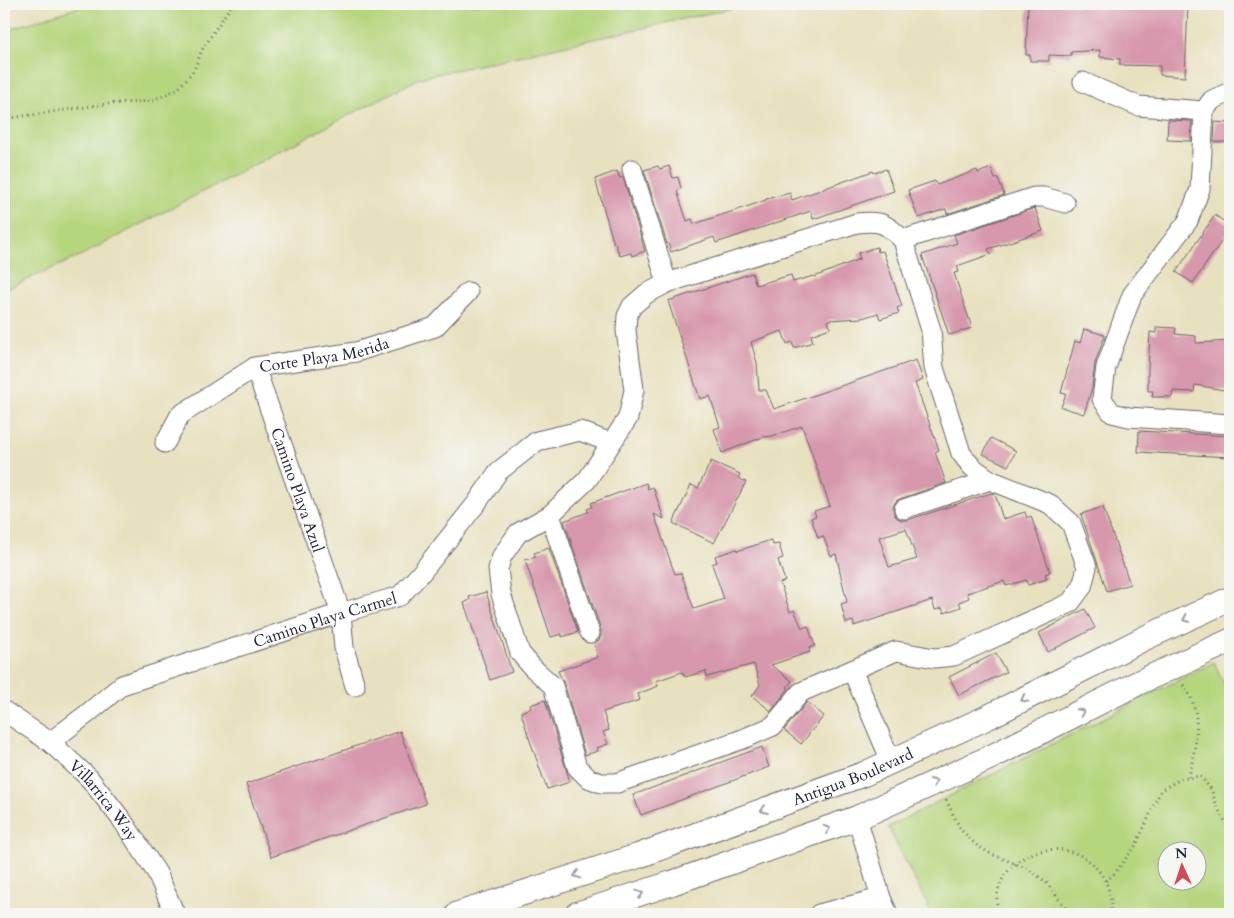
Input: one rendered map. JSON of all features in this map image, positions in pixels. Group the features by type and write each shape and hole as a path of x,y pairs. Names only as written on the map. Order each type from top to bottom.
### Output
{"main road":[{"name":"Antigua Boulevard","path":"458,914 612,864 864,774 986,718 1230,599"},
{"path":"587,913 857,818 991,757 1142,681 1230,641"},
{"path":"890,802 895,783 891,761"},
{"path":"587,913 599,882 612,864"}],"street":[{"path":"1083,82 1138,106 1204,111"},
{"path":"1230,92 1212,100 1204,111 1200,189 1188,221 1132,295 1106,367 1102,399 1112,412 1129,417 1230,424"},
{"path":"632,169 667,283"},
{"path":"903,240 1034,198 1044,197 1065,203"},
{"path":"872,221 887,225 903,240 932,330 934,368 961,452 972,467 990,480 1050,504 1071,522 1087,567 1082,587 1070,603 954,656 934,658 896,651 801,692 773,726 743,739 617,783 601,783 588,778 577,767 553,686 533,668 520,652 501,594 498,569 502,556 518,533 550,514 587,480 628,418 634,390 626,330 627,316 632,306 646,294 667,283 857,223 872,221"},
{"name":"Corte Playa Merida","path":"165,443 180,415 255,367 356,352 435,326 468,292"},
{"name":"Camino Playa Azul","path":"255,367 341,613 344,648 355,686"},
{"name":"Camino Playa Carmel","path":"50,742 122,684 341,613 400,596 421,573 476,504 498,472 538,441 580,430 611,443"},
{"path":"904,509 990,480"},
{"path":"550,514 590,633"},
{"path":"852,670 891,761"},
{"name":"Villarrica Way","path":"4,711 50,742 90,778 122,820 157,873 175,914"},
{"path":"819,914 884,906 857,818"}],"path":[{"path":"4,119 106,104 151,101 178,89 194,70 202,50 232,4"},
{"path":"1179,681 1191,697 1198,720 1196,743 1188,778"},
{"path":"1106,881 1115,873 1136,845 1161,790 1180,779 1200,776 1211,789 1218,809 1230,831"},
{"path":"944,797 962,830 975,844 989,853 1028,869 1046,882 1070,914"},
{"path":"998,914 998,897 1007,873 1015,864 1031,853 1048,849 1066,850 1082,856 1096,866 1106,881 1111,895 1110,914"}],"green space":[{"path":"88,4 750,4 420,78 78,257 4,290 4,31"},
{"path":"1214,662 1230,697 1230,914 932,914 888,827"}],"building":[{"path":"1028,4 1074,4 1074,6 1188,4 1185,77 1160,75 1160,66 1120,65 1120,59 1100,57 1100,50 1071,52 1071,56 1049,55 1049,61 1030,61 1030,55 1026,55"},
{"path":"1168,120 1192,121 1191,141 1167,140"},
{"path":"1215,122 1230,123 1230,142 1214,142"},
{"path":"658,166 660,169 669,166 673,178 678,177 681,188 677,191 687,221 692,219 694,224 766,199 790,193 792,200 873,171 874,173 886,169 894,191 813,219 811,211 716,243 714,237 671,252 644,170"},
{"path":"991,168 995,179 998,178 1004,195 947,214 946,209 918,218 908,190 935,181 937,185 977,170 978,173"},
{"path":"617,171 620,178 623,177 645,251 632,256 631,253 620,256 614,244 595,179"},
{"path":"1035,208 1043,231 988,249 991,254 957,266 959,272 954,273 972,328 949,335 922,255 957,243 954,235"},
{"path":"1215,215 1230,226 1230,229 1193,283 1176,272"},
{"path":"877,247 878,252 883,251 902,306 897,308 899,313 880,319 878,313 862,318 828,320 830,328 811,335 813,342 794,348 792,342 787,344 782,331 751,342 757,363 759,390 766,390 774,409 916,360 923,380 915,383 939,450 935,452 946,483 896,501 893,506 896,517 901,520 908,520 991,493 995,494 1003,519 1025,512 1027,518 1031,516 1050,572 1045,574 1047,579 1028,585 1026,580 1006,586 1004,581 967,593 969,598 959,602 961,607 944,613 942,608 935,610 932,600 854,626 853,621 846,623 841,604 847,602 836,554 831,556 823,536 818,538 811,518 816,516 814,511 830,506 802,426 763,437 722,453 714,429 720,427 710,396 700,399 668,301 752,273 756,285 791,275 793,282 814,277 860,259 858,253","holes":["906,529 917,559 889,567 879,537"]},
{"path":"1156,327 1176,328 1175,334 1196,336 1196,343 1230,341 1230,391 1195,385 1194,392 1173,391 1172,397 1152,397 1153,391 1148,391 1150,332 1156,333"},
{"path":"1084,329 1105,335 1095,363 1092,388 1084,414 1061,407 1066,394 1061,393 1075,341 1080,343"},
{"path":"1139,431 1230,436 1230,457 1138,452"},
{"path":"991,438 1016,451 1008,466 983,454"},
{"path":"711,461 740,474 738,478 746,482 714,543 673,523 691,485 698,488"},
{"path":"646,483 648,489 653,487 664,519 654,514 675,574 681,573 694,609 724,599 712,564 717,562 715,556 771,540 773,545 779,544 783,558 778,560 785,581 780,583 790,612 794,610 802,628 808,626 815,646 809,648 810,652 771,665 792,681 787,687 789,688 771,711 752,696 760,685 754,664 707,677 706,671 685,677 682,672 656,681 658,686 638,694 640,700 603,712 609,730 603,732 608,744 597,748 598,751 585,755 564,683 558,671 598,657 594,644 601,636 601,630 564,521 588,512 587,509 592,507 591,503"},
{"path":"1103,507 1130,584 1107,591 1081,514"},
{"path":"549,548 578,632 562,637 562,634 551,637 525,560 536,557 534,553"},
{"path":"486,592 512,672 490,680 464,603 470,600 469,597"},
{"path":"1085,609 1095,628 1048,652 1039,633"},
{"path":"996,653 1006,672 959,695 949,677"},
{"path":"545,700 570,782 547,789 521,712 531,708 530,705"},
{"path":"807,702 824,716 801,744 784,730"},
{"path":"400,731 426,804 271,857 246,784"},
{"path":"762,747 769,767 641,815 633,795"}]}
